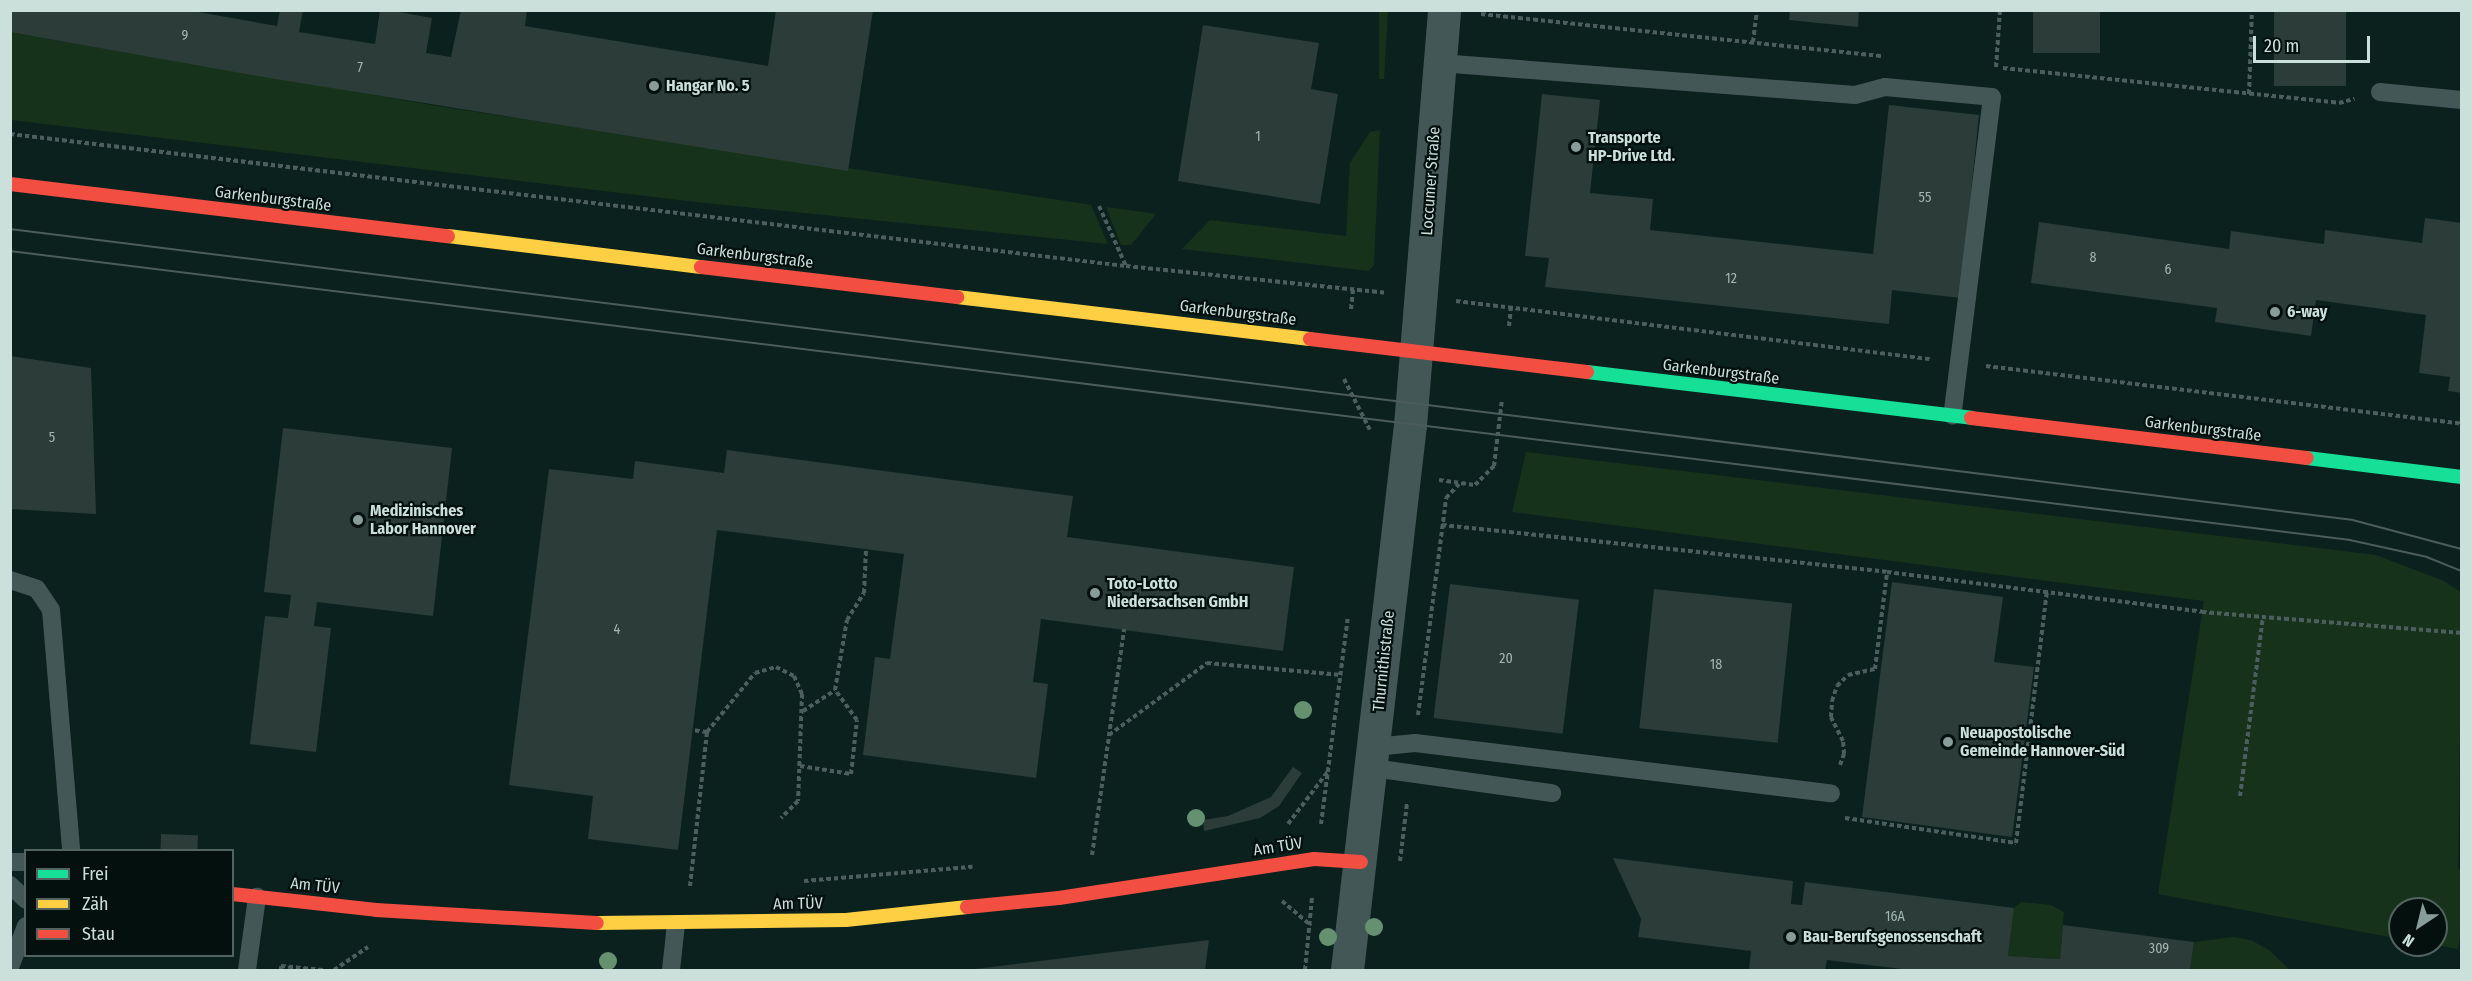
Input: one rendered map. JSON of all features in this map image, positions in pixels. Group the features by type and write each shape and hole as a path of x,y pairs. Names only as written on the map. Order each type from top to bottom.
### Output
{"main road":[{"name":"Garkenburgstraße","path":"10,184 2462,477"},
{"name":"Am TÜV","path":"234,894 376,910 676,924 846,920 1059,898 1314,859 1361,862"}],"street":[{"name":"Loccumer Straße","path":"1418,352 1444,10"},
{"name":"Thurnithistraße","path":"1347,970 1374,758 1418,352"}],"lane":[{"path":"1440,63 1855,94 1885,87 1992,97 1952,416"},
{"path":"2380,92 2462,100"},
{"path":"10,580 37,589 51,610 71,849"},
{"path":"1374,758 1415,743 1831,793"},
{"path":"1374,758 1552,793"},
{"path":"10,885 24,898"},
{"path":"247,970 257,897"},
{"path":"671,970 676,924"},
{"path":"10,967 24,931"}],"path":[{"path":"1753,42 1757,10"},
{"path":"1996,68 2000,10"},
{"path":"2249,94 2252,10"},
{"path":"10,134 1126,266 1511,307 2462,424"},
{"path":"1099,206 1126,266"},
{"path":"1460,483 1475,484 1494,466 1511,307"},
{"path":"1442,525 1887,572 2263,617 2462,633"},
{"path":"800,766 851,774 857,720 835,690 847,620 864,593 866,549"},
{"path":"1887,572 1875,669 1859,670 1848,675 1837,686 1832,701 1831,717 1843,741 1844,754 1831,793 1834,809 1855,822 2016,843 2048,592"},
{"path":"2240,796 2263,617"},
{"path":"1092,855 1124,629"},
{"path":"1109,735 1207,663 1341,675"},
{"path":"701,890 689,891 707,732 754,673 776,667 794,676 802,694 803,711 798,801 781,818"},
{"path":"803,711 835,690"},
{"path":"693,730 707,732"},
{"path":"1281,826 1292,823 1329,770"},
{"path":"1083,856 1103,854"},
{"path":"795,882 983,866"},
{"path":"281,970 281,966 323,970"}],"green space":[{"path":"1379,11 1388,11 1384,79 1379,79"},
{"path":"10,32 443,107 1086,204 1091,205 1108,244 696,202 11,120"},
{"path":"1380,130 1374,265 1369,271 1182,249 1210,220 1346,236 1350,163 1370,132"},
{"path":"1106,207 1156,214 1131,245 1121,245"},
{"path":"1526,452 2376,555 2444,581 2462,593 2458,868 2461,871 2462,919 2458,949 2448,947 2448,897 2388,897 2388,937 2158,894 2204,601 1512,512"},
{"path":"2021,902 2051,905 2064,912 2060,959 2008,956 2014,908"},
{"path":"2233,937 2251,940 2269,950 2290,970 2190,970 2194,942"}],"building":[{"name":"Hangar No. 5","path":"10,10 187,10 277,26 280,10 303,10 299,32 375,44 380,10 388,10 432,18 426,53 451,57 461,10 527,10 525,26 768,66 776,10 873,10 848,171 269,78 10,32"},
{"path":"1790,10 1859,10 1858,27 1789,20"},
{"path":"2033,10 2100,10 2100,53 2033,53"},
{"path":"2274,10 2346,10 2346,86 2274,86"},
{"path":"1203,25 1319,43 1311,89 1338,94 1320,204 1178,181"},
{"path":"1542,94 1600,100 1590,193 1653,199 1650,230 1873,254 1889,105 1979,115 1960,298 1892,290 1889,324 1545,287 1549,258 1525,256"},
{"path":"2425,218 2462,223 2462,393 2448,391 2450,377 2419,373 2426,315 2316,300 2311,336 2215,322 2217,308 2031,283 2039,222 2229,249 2231,231 2324,244 2325,230 2422,243"},
{"path":"10,356 91,368 96,514 10,509"},
{"name":"Medizinisches Labor Hannover","path":"283,428 452,448 433,616 317,602 314,626 331,628 316,752 250,744 265,616 288,618 291,595 264,592"},
{"path":"727,450 1073,496 1067,537 1294,567 1283,651 1041,619 1033,682 1048,684 1036,778 863,755 875,657 890,659 904,554 717,530 678,850 588,839 593,796 509,785 549,469 633,479 635,461 724,473"},
{"name":"Neuapostolische Gemeinde Hannover-Süd","path":"1892,582 2003,597 1994,662 2034,667 2012,837 1862,817"},
{"path":"1450,584 1579,600 1563,734 1434,718"},
{"path":"1654,589 1792,604 1778,743 1639,728"},
{"path":"1293,767 1302,773 1279,806 1260,818 1204,831 1203,820 1228,816 1271,797"},
{"path":"161,834 198,835 197,849 160,849"},
{"path":"1613,858 1793,881 1791,904 1802,905 1805,882 2014,908 2008,956 2060,959 2063,925 2194,942 2190,970 1910,970 1827,960 1825,970 1749,970 1751,951 1638,937 1641,919"},
{"path":"1209,940 1205,970 975,970 975,969"}],"tram line":[{"path":"10,229 2353,520 2462,549"},
{"path":"10,251 2350,540 2427,557 2462,571"}],"traffic: fast":[{"path":"1587,372 1971,418"},
{"path":"2307,458 2462,477"}],"traffic: slow":[{"path":"448,236 701,267"},
{"path":"957,297 1310,339"},
{"path":"597,923 846,920 967,907"}],"traffic: jam":[{"path":"10,184 448,236"},
{"path":"701,267 957,297"},
{"path":"1310,339 1587,372"},
{"path":"1971,418 2307,458"},
{"path":"967,907 1059,898 1314,859 1361,862"},
{"path":"234,894 376,910 597,923"}],"place":[{"name":"Hangar No. 5","path":"654,86"},
{"name":"Transporte HP-Drive Ltd.","path":"1576,147"},
{"name":"6-way","path":"2275,312"},
{"name":"Medizinisches Labor Hannover","path":"358,520"},
{"name":"Toto-Lotto Niedersachsen GmbH","path":"1095,593"},
{"name":"Neuapostolische Gemeinde Hannover-Süd","path":"1948,742"},
{"name":"Bau-Berufsgenossenschaft","path":"1791,937"}]}
